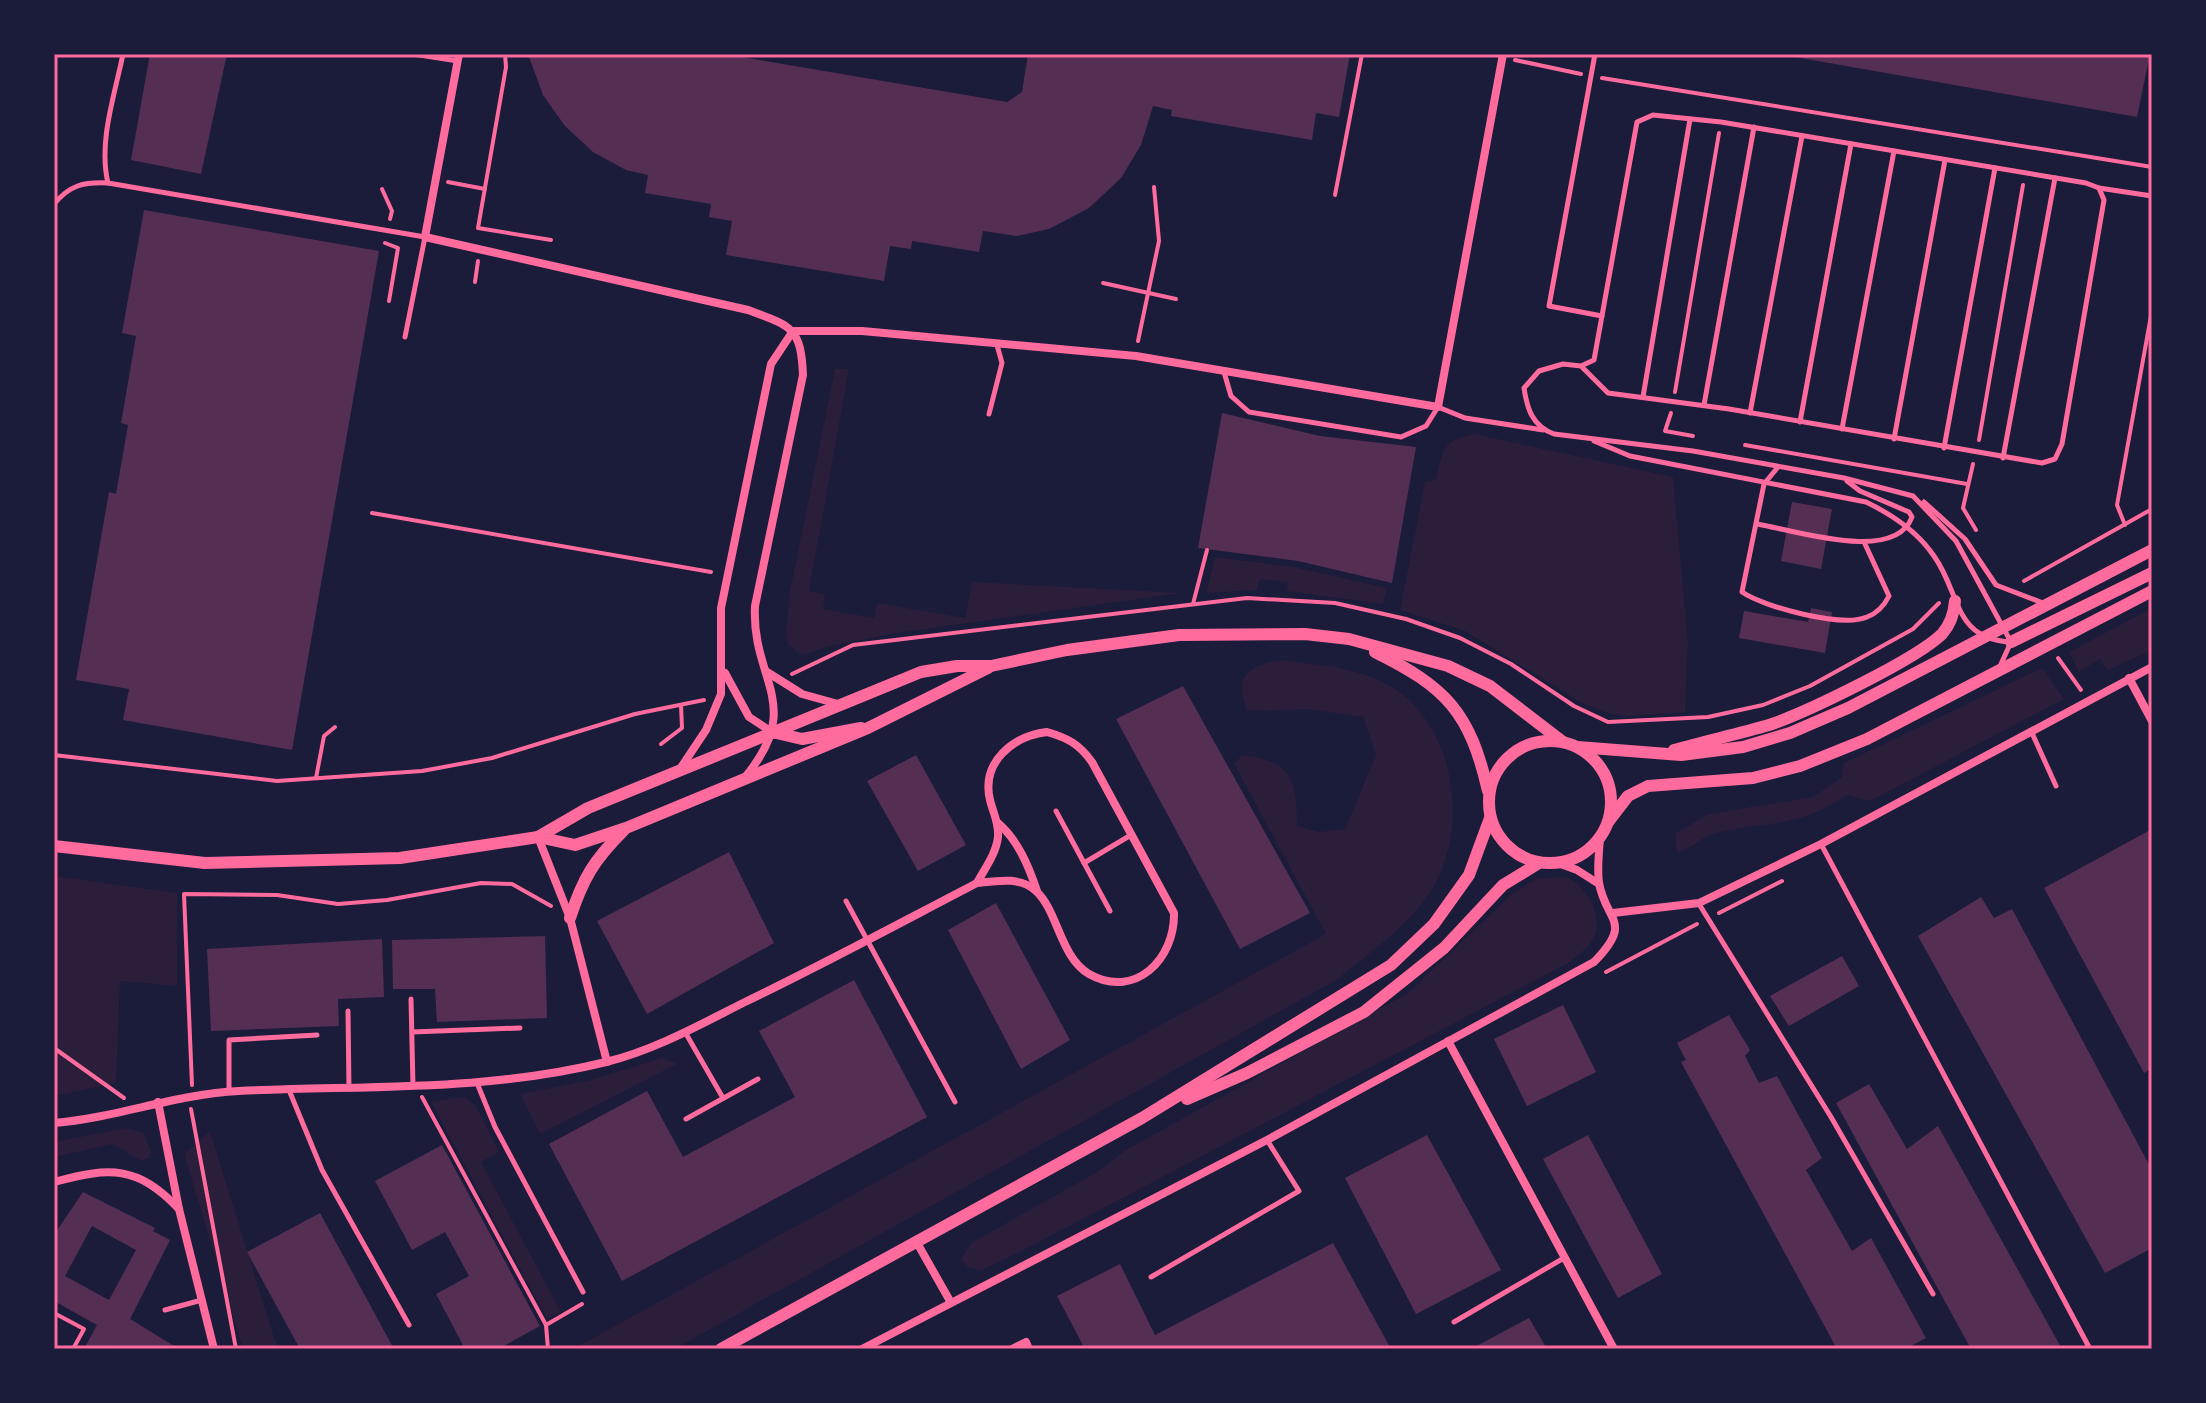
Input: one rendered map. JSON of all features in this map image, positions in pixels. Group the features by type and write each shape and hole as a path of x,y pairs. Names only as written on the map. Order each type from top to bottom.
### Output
{"street":[{"path":"458,58 425,237 748,310 793,331 862,331 1136,356 1438,407 1503,56"},
{"path":"679,770 706,730 721,694 721,608 771,364 793,331"},
{"path":"793,331 801,342 803,375 755,606 753,631 759,661 766,671 802,694 838,704"},
{"path":"1489,794 1495,774 1515,752 1543,741 1660,755 1743,747 1790,733 1848,708 2152,550"},
{"path":"2011,642 2152,573"},
{"path":"1490,818 1509,847 1518,854 1539,863 1558,863 1581,855 1600,838 1628,796 1648,786 1753,778 1800,766 1867,739 2152,591"},
{"path":"1660,755 1769,725 1829,698 1922,649 1941,634 1953,618 1954,598"},
{"path":"538,837 588,808 921,672 957,666 991,666 1067,650 1179,635 1305,634 1349,639 1462,672 1490,686 1563,742"},
{"path":"721,1349 1142,1118 1391,965 1434,924 1469,875 1490,818 1489,794 1482,762 1457,707 1421,674 1349,639"},
{"path":"57,845 164,860 291,863 400,858 538,837 575,845 740,783 868,728 991,666"},
{"path":"1613,913 1699,903 1821,844 2152,667"},
{"path":"723,669 749,717 772,732 802,739 822,732 868,728"},
{"path":"740,783 762,753 772,732 775,700 766,671"},
{"path":"2129,678 2152,721"},
{"path":"977,883 993,854 998,823 989,798 989,776 997,759 1028,734 1047,732 1081,746 1174,913 1174,933 1158,966 1118,981 1089,974 1076,964 1037,891 1029,868 1008,831 998,823"},
{"path":"1578,747 1596,761 1607,779 1611,801 1608,822"},
{"path":"570,918 580,886 595,859 626,828"},
{"path":"538,837 570,918 607,1062"},
{"path":"862,1349 1267,1140 1594,962 1607,949 1615,932 1613,913 1599,884 1600,838"},
{"path":"1142,1118 1247,1073 1364,1012 1444,948 1503,885 1539,863"},
{"path":"1558,863 1577,870 1599,884"},
{"path":"54,1123 90,1120 158,1102 229,1092 415,1088 477,1083 607,1062 685,1032 871,941 977,883 1014,880 1037,891"},
{"path":"1448,1041 1614,1349"},
{"path":"158,1102 179,1209 214,1349"},
{"path":"54,1182 97,1170 134,1175 158,1188 179,1209"},
{"path":"916,1241 950,1301"},
{"path":"1012,1349 1026,1342 1029,1349"}],"lane":[{"path":"108,183 104,169 108,129 123,54"},
{"path":"413,54 458,58"},
{"path":"1595,54 1549,306 1602,316"},
{"path":"1545,431 1527,411 1524,388 1539,371 1563,364 1581,366 1594,360 1637,122 1653,115 1754,127 2152,196"},
{"path":"1643,397 1690,119"},
{"path":"1704,405 1754,127"},
{"path":"1750,413 1802,136"},
{"path":"1800,422 1851,144"},
{"path":"1842,429 1894,151"},
{"path":"1894,439 1945,160"},
{"path":"1944,448 1995,168"},
{"path":"2003,458 2055,178"},
{"path":"54,204 66,190 79,184 108,183 425,237 405,337"},
{"path":"1581,366 1608,393 1704,405 2003,458 2042,463 2055,459 2062,444 2104,200 2099,188"},
{"path":"989,414 1002,363 997,345"},
{"path":"1224,371 1231,396 1249,412 1401,437 1426,426 1438,407 1465,418 1589,439 1620,440 1844,478 1913,496 1933,508 1965,539 1989,579 2007,591 2047,604"},
{"path":"1589,439 1630,456 1866,502 1908,527 1935,557 1966,622 1983,638 2011,642"},
{"path":"1778,467 1764,484 1742,592 1755,601 1775,607 1846,621 1866,618 1883,607 1889,596 1865,544"},
{"path":"1757,524 1865,544 1889,539 1908,527 1912,517 1909,512 1860,491 1844,478"},
{"path":"1913,496 1956,541 2011,642"},
{"path":"1994,674 2011,642"},
{"path":"2032,733 2056,786"},
{"path":"1056,811 1110,911"},
{"path":"1084,863 1132,835"},
{"path":"1821,844 2090,1349"},
{"path":"846,901 871,941 955,1102"},
{"path":"1699,903 1831,1117 1933,1294"},
{"path":"411,999 415,1088"},
{"path":"348,1011 349,1089"},
{"path":"412,1032 520,1028"},
{"path":"685,1032 723,1098"},
{"path":"229,1092 229,1040 317,1035"},
{"path":"686,1119 758,1079"},
{"path":"477,1083 495,1127 583,1292"},
{"path":"289,1090 322,1170 409,1325"},
{"path":"1151,1277 1299,1191 1267,1140"},
{"path":"1454,1322 1565,1258"},
{"path":"165,1310 202,1300"}],"path":[{"path":"505,54 478,228 551,240"},
{"path":"1335,195 1362,54"},
{"path":"1503,56 1590,76 2152,167"},
{"path":"1980,540 1963,508 1976,454 2030,147"},
{"path":"436,180 485,189"},
{"path":"1138,341 1159,241 1154,187"},
{"path":"1103,283 1176,299"},
{"path":"2125,525 2117,505 2152,310"},
{"path":"2007,591 2152,509"},
{"path":"372,513 711,572"},
{"path":"1193,604 1207,550"},
{"path":"778,681 853,645 1247,598 1335,603 1406,619 1460,638 1511,664 1574,706 1608,722 1708,717 1763,705 1810,686 1913,629 1935,606 1954,598"},
{"path":"2050,646 2089,702"},
{"path":"54,755 277,781 422,771 492,758 635,714 721,694"},
{"path":"661,744 682,728 681,705"},
{"path":"316,778 324,736 335,727"},
{"path":"236,1349 190,1099 184,894 277,895 338,904 387,900 481,883 512,884 570,918"},
{"path":"54,1048 103,1086 140,1107"},
{"path":"415,1088 546,1325 548,1349"},
{"path":"546,1325 588,1301 583,1292"},
{"path":"54,1313 84,1329 73,1349"}],"shaded area":[{"path":"835,369 849,369 809,591 825,594 823,609 874,618 877,603 965,618 972,582 1181,593 897,633 825,647 806,654 797,652 788,644 786,631 790,591"},
{"path":"1474,434 1673,477 1688,643 1685,712 1625,716 1604,712 1582,703 1465,631 1400,610 1425,482 1436,480 1442,454 1449,444"},
{"path":"1215,557 1294,567 1387,588 1383,604 1287,591 1288,582 1260,579 1257,590 1206,593"},
{"path":"2152,608 2152,650 2108,670 2100,659 2079,672 2069,652"},
{"path":"1281,660 1348,670 1380,681 1408,699 1425,718 1438,740 1452,791 1450,844 1431,891 1400,927 1338,979 675,1349 573,1349 1326,934 1234,764 1242,755 1272,762 1281,768 1293,785 1297,826 1319,832 1345,829 1376,755 1363,717 1307,709 1247,711 1242,689 1246,674 1260,665"},
{"path":"2042,668 2064,699 1870,801 1847,795 1814,813 1711,835 1677,853 1675,834 1708,814 1813,797 1842,777 1844,763"},
{"path":"54,876 177,893 177,986 120,981 116,1083 54,1096"},
{"path":"1567,877 1587,895 1597,921 1591,942 1570,962 1022,1251 982,1270 968,1267 961,1259 971,1243 1097,1172 1126,1150 1408,993 1513,893 1537,878"},
{"path":"662,1058 677,1064 540,1134 520,1094 591,1080"},
{"path":"465,1097 476,1106 499,1152 481,1162 561,1312 547,1319 431,1102"},
{"path":"126,1128 144,1133 151,1152 149,1158 141,1161 112,1144 54,1157 54,1142"},
{"path":"210,1131 275,1341 281,1349 243,1349 184,1154"}],"building":[{"path":"150,54 227,54 201,174 131,160"},
{"path":"528,54 724,54 1007,102 1022,92 1028,54 1350,54 1339,117 1316,113 1312,140 1171,116 1172,110 1153,106 1141,145 1121,178 1089,208 1049,229 1017,236 983,231 979,252 912,241 911,249 890,246 884,281 726,255 732,221 709,217 711,204 645,193 648,175 626,170 593,152 565,126 543,95"},
{"path":"1778,54 2150,54 2137,117"},
{"path":"144,210 379,251 292,750 123,720 129,689 76,680 109,492 116,494 128,425 121,423 136,336 122,333"},
{"path":"1222,413 1320,436 1416,447 1392,583 1298,561 1198,548"},
{"path":"1792,502 1832,509 1821,569 1781,561"},
{"path":"1811,608 1832,612 1825,653 1739,638 1744,611 1808,622"},
{"path":"1183,686 1310,913 1240,949 1116,719"},
{"path":"916,755 966,845 918,871 867,781"},
{"path":"2152,829 2152,1068 2144,1073 2044,888"},
{"path":"729,852 774,943 647,1014 597,921"},
{"path":"1981,897 1994,918 2012,909 2152,1170 2152,1248 2105,1273 1918,936"},
{"path":"996,903 1070,1040 1021,1069 948,930"},
{"path":"545,936 547,1018 437,1022 435,989 393,989 392,940"},
{"path":"382,939 384,997 338,999 339,1026 211,1031 207,949"},
{"path":"1842,956 1859,986 1789,1026 1770,996"},
{"path":"854,980 927,1117 622,1281 549,1144 647,1091 683,1157 795,1097 759,1031"},
{"path":"1563,1005 1596,1072 1527,1106 1494,1039"},
{"path":"1729,1015 1750,1050 1745,1056 1759,1083 1777,1076 1822,1158 1806,1170 1852,1251 1871,1238 1926,1338 1905,1349 1837,1349 1681,1062 1686,1060 1677,1043"},
{"path":"1869,1084 1907,1149 1938,1126 2062,1349 1971,1349 1836,1103"},
{"path":"1427,1135 1501,1270 1416,1314 1345,1178"},
{"path":"1588,1135 1662,1274 1618,1298 1543,1159"},
{"path":"442,1145 540,1326 498,1349 465,1349 436,1294 469,1276 445,1232 412,1250 375,1181"},
{"path":"83,1192 155,1228 153,1231 170,1240 130,1319 179,1349 124,1349 117,1345 115,1349 84,1349 97,1325 54,1301 54,1235","holes":["92,1226 136,1250 109,1300 65,1276"]},
{"path":"320,1213 394,1349 300,1349 247,1252"},
{"path":"1333,1243 1391,1349 1085,1349 1057,1296 1120,1264 1155,1335"},
{"path":"1529,1318 1547,1349 1471,1349"}]}
